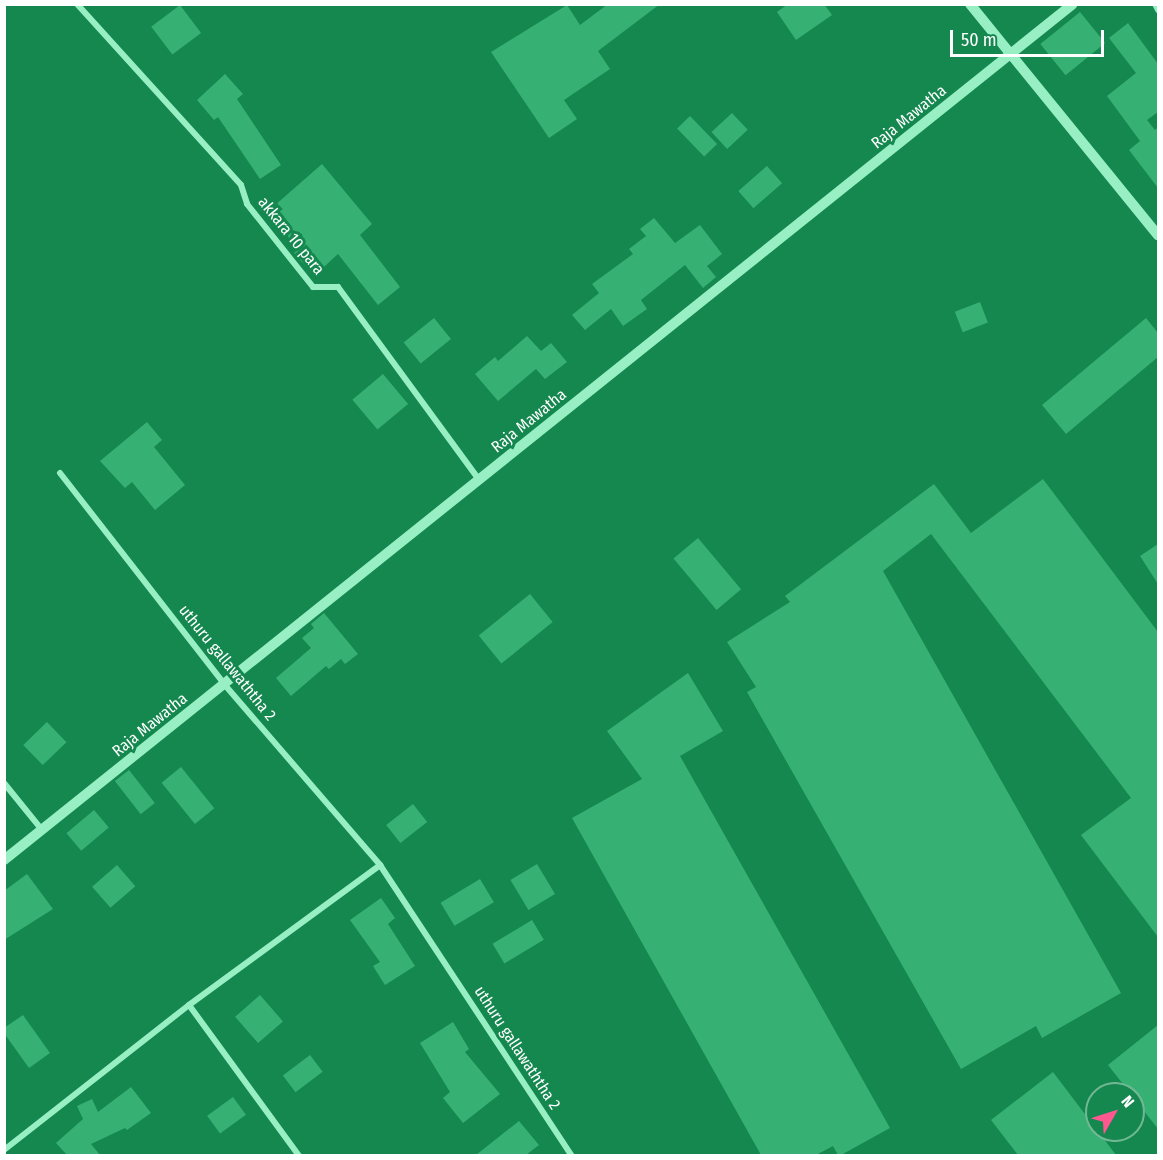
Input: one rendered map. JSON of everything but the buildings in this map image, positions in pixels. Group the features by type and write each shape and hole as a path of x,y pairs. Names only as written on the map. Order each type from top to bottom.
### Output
{"street":[{"name":"akkara 10 para","path":"77,4 241,185 246,204 313,286 338,287 479,480"},
{"path":"970,4 1158,235"},
{"name":"Raja Mawatha","path":"4,860 1073,4"},
{"path":"1155,4 1158,10"},
{"name":"uthuru gallawaththa 2","path":"60,473 224,684 380,865 572,1155"},
{"path":"4,783 42,830"},
{"path":"4,1150 189,1005 380,865"},
{"path":"189,1005 299,1155"}]}
